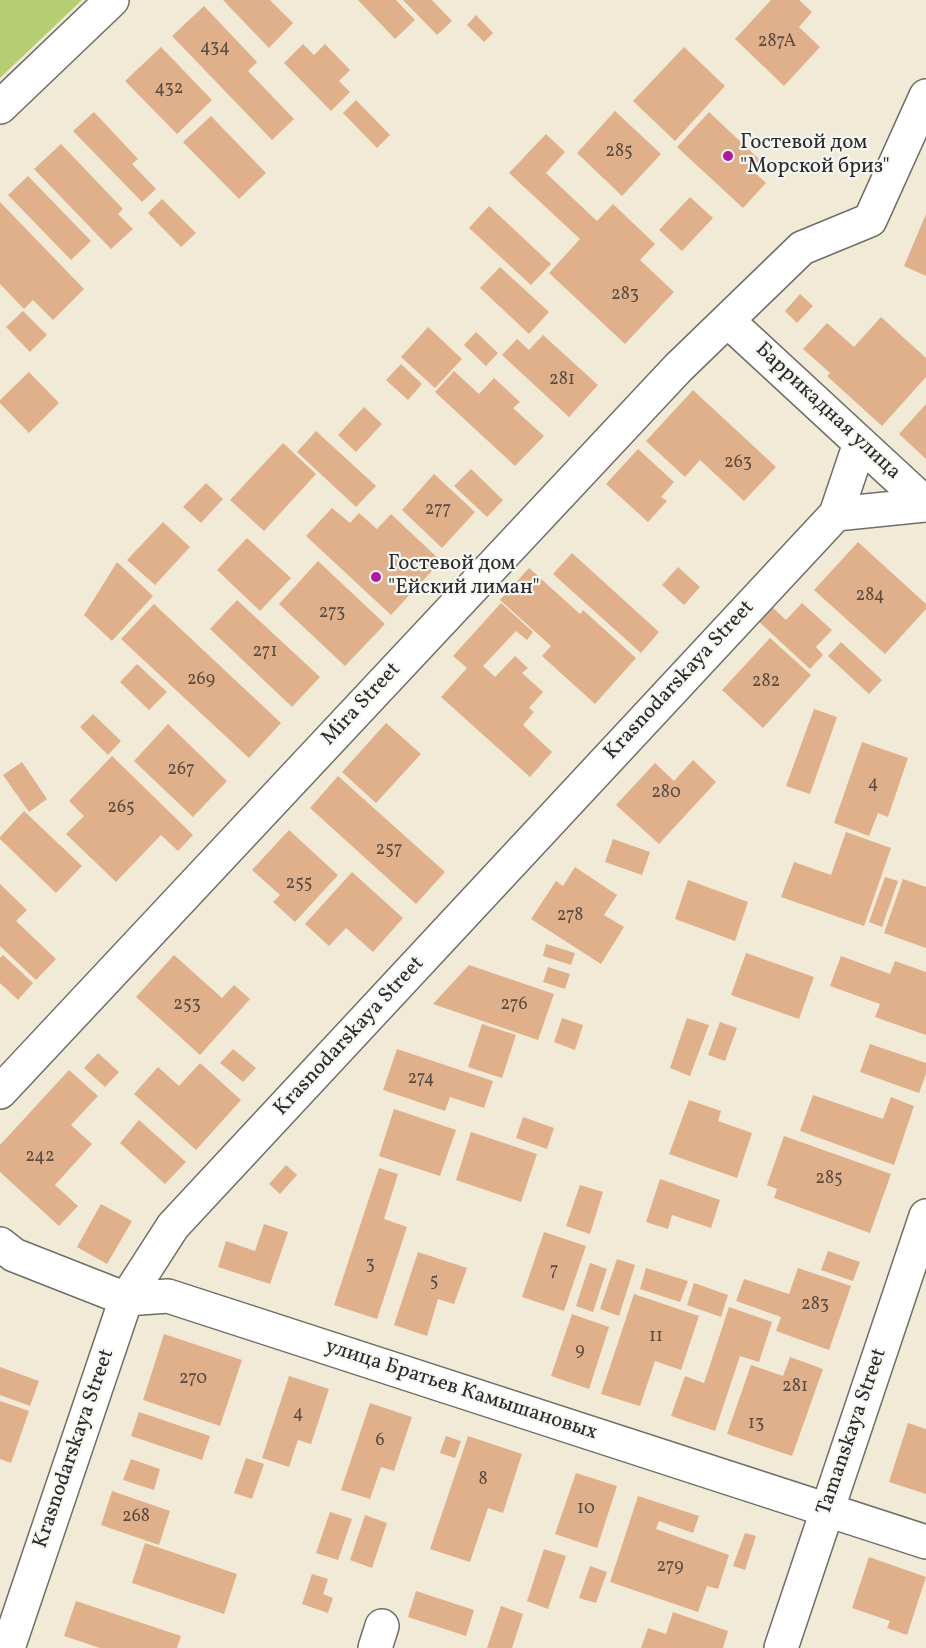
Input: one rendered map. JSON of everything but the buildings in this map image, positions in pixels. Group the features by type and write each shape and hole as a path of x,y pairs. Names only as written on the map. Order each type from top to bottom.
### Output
{"street":[{"path":"0,107 112,0"},
{"name":"Mira Street","path":"0,1092 670,377 802,248 870,220 926,96"},
{"name":"Баррикадная улица","path":"728,321 926,504"},
{"name":"Krasnodarskaya Street","path":"8,1648 126,1299 173,1226 836,514 860,443"},
{"path":"836,514 926,504"},
{"name":"Tamanskaya Street","path":"781,1648 926,1216"},
{"name":"улица Братьев Камышановых","path":"0,1244 14,1255 126,1299 168,1296 926,1542"}],"green space":[{"path":"0,0 82,0 0,78"}],"place":[{"name":"Гостевой дом \"Морской бриз\"","path":"728,156"},
{"name":"Гостевой дом \"Ейский лиман\"","path":"376,577"}]}
